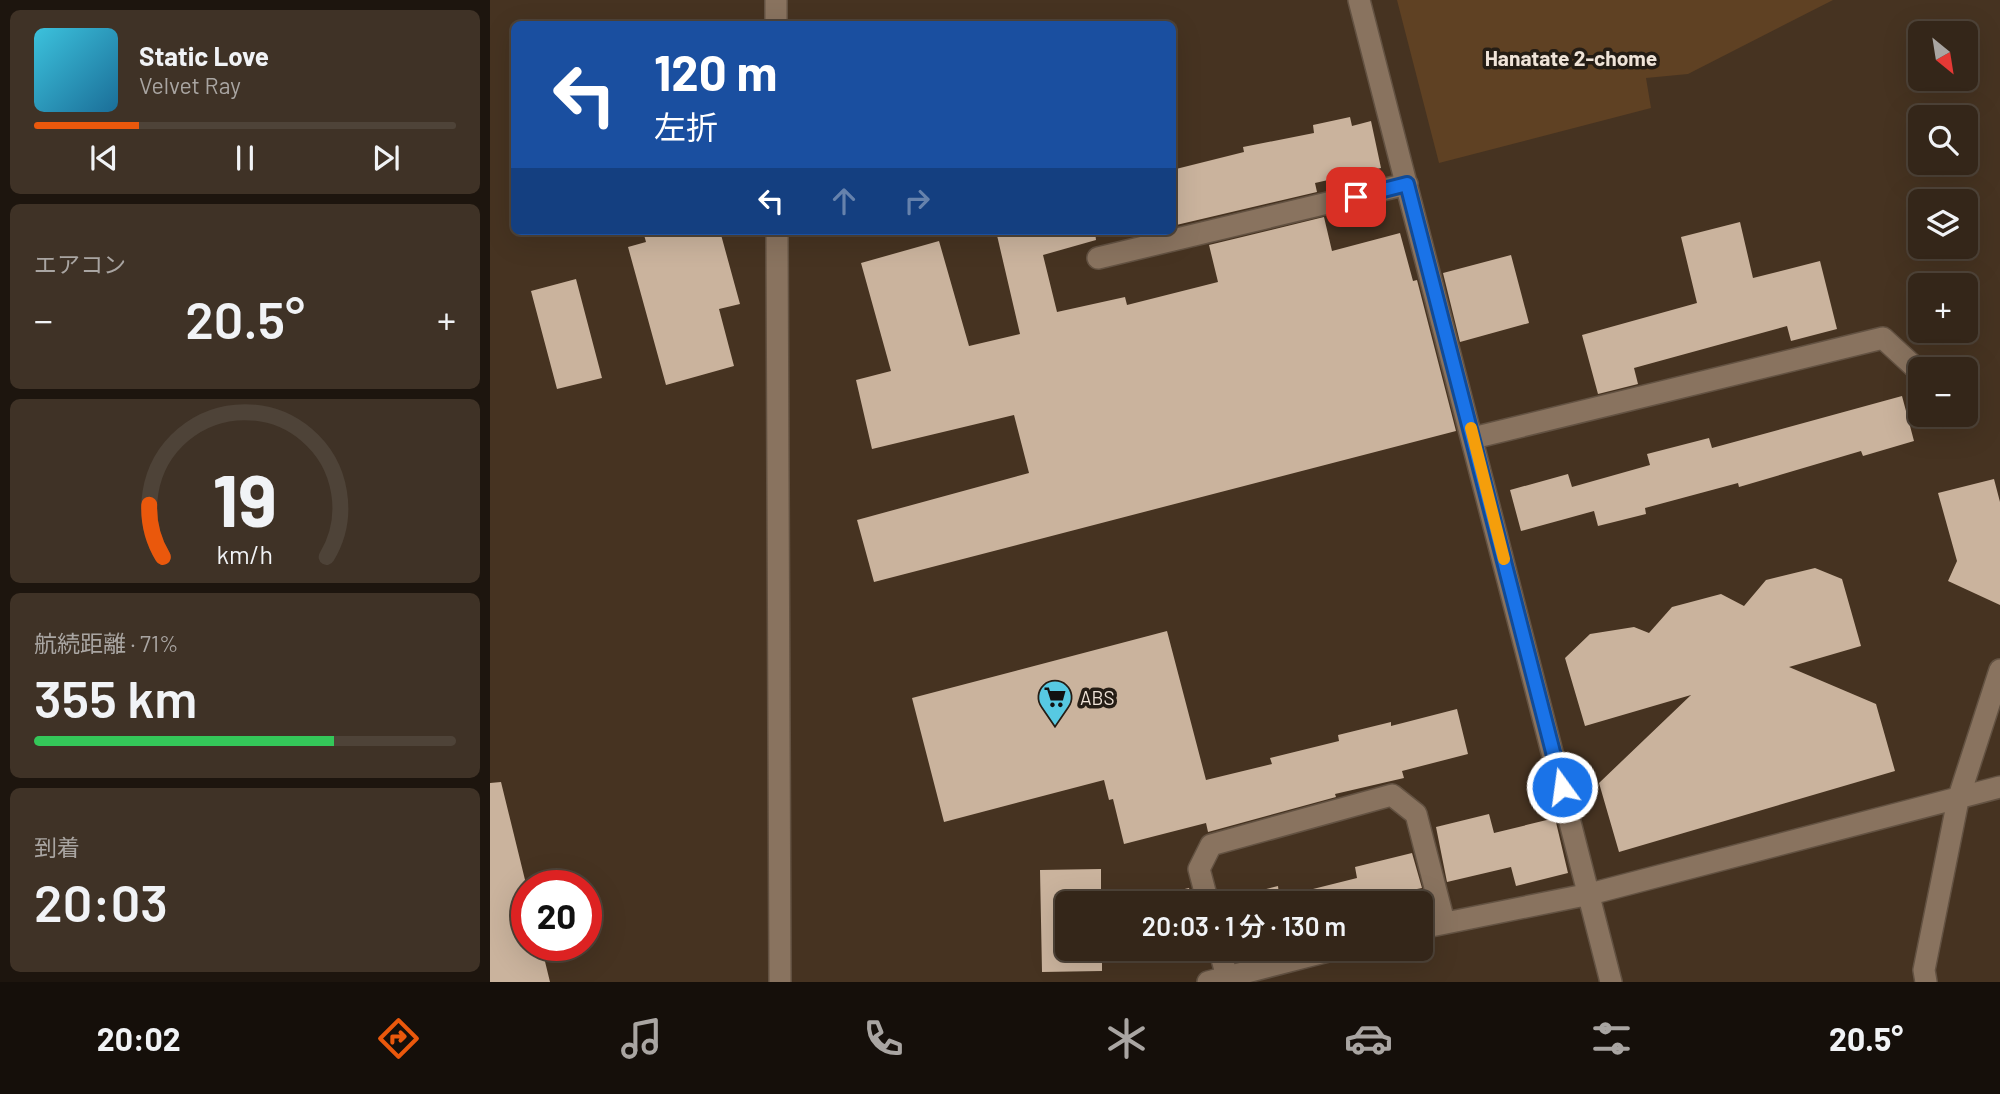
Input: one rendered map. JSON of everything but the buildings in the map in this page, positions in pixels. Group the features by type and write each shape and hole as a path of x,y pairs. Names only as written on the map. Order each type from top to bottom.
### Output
{"street":[{"path":"776,0 776,21"},
{"path":"1359,0 1611,982"},
{"path":"1098,258 1407,184"},
{"path":"777,235 780,982"},
{"path":"1473,438 1883,338 1908,361"},
{"path":"1926,982 1924,970 1958,800 2000,670"},
{"path":"1433,925 1590,894 2000,787"},
{"path":"1205,891 1199,869 1211,845 1392,795 1416,814 1444,922"},
{"path":"1218,961 1217,980 1290,961"}],"shaded area":[{"path":"1397,0 1833,0 1688,74 1646,78 1651,108 1439,163"}],"slow traffic":[{"path":"1471,428 1504,559"}],"place":[{"name":"ABS","path":"1055,727"}],"district":[{"name":"Hanatate 2-chome","path":"1571,57"}],"route":[{"path":"1356,197 1407,184 1562,787"}]}
